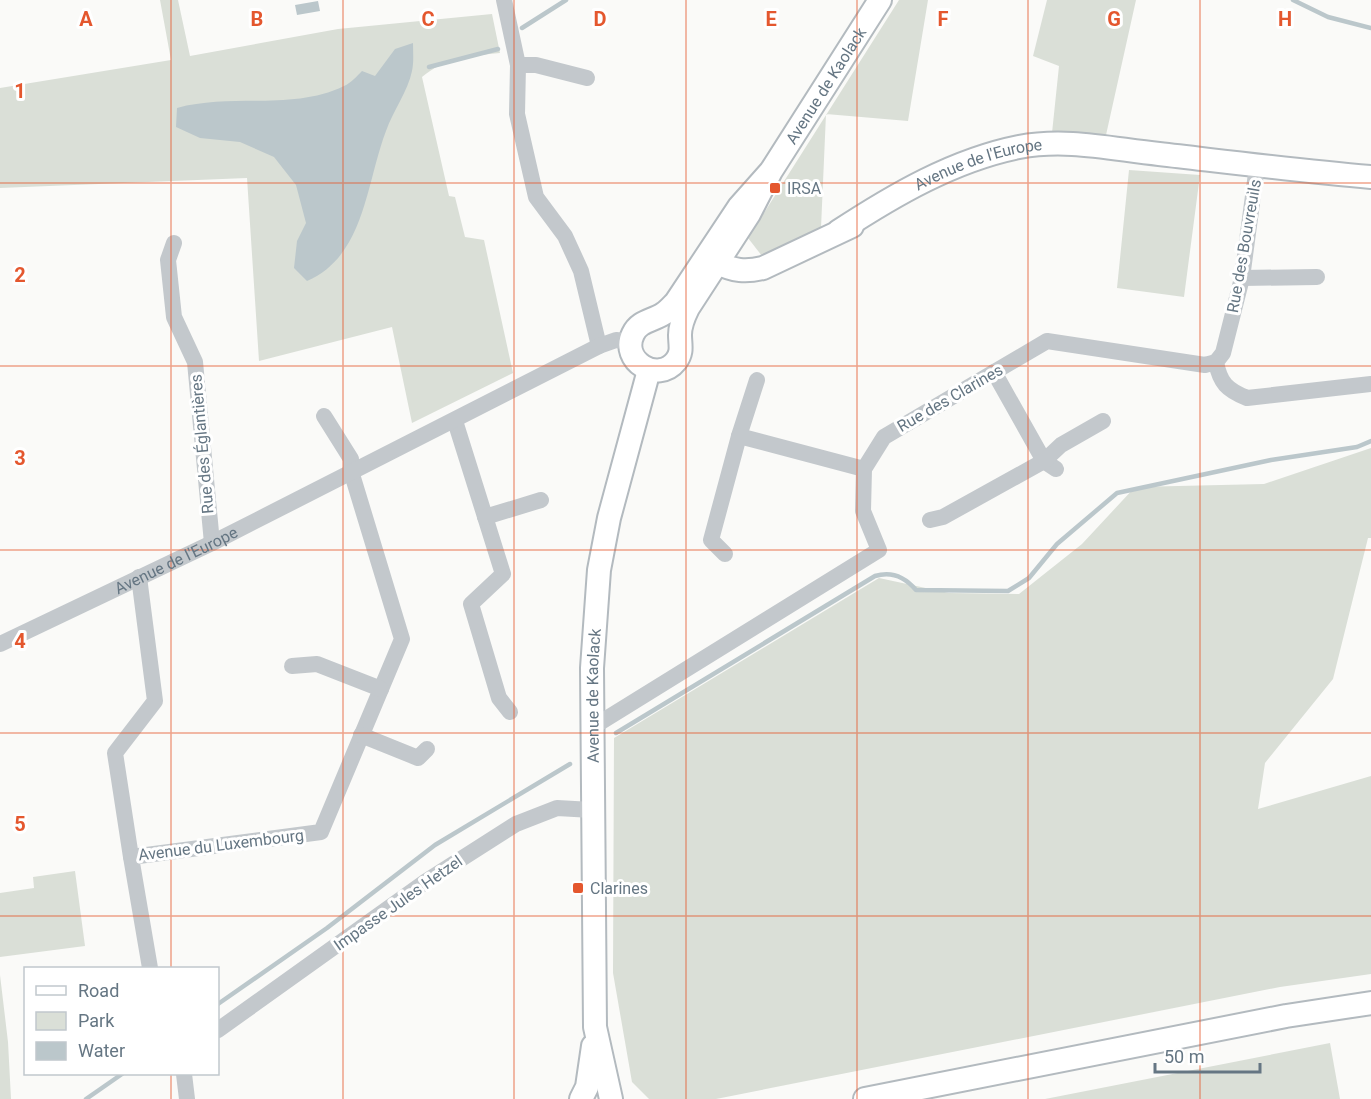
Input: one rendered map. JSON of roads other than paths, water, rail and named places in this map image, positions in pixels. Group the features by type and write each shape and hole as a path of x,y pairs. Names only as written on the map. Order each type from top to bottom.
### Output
{"street":[{"path":"504,0 518,65 517,114 536,197 565,236 581,271 599,346"},
{"name":"Avenue de Kaolack","path":"581,1099 587,1087 595,1027 591,722 592,668 599,570 609,518 649,370 665,369 678,359 682,343 680,335 688,308 749,214 771,171 880,0"},
{"path":"518,65 536,65 587,78"},
{"name":"Avenue de l'Europe","path":"718,263 741,271 763,268 839,231 934,176 999,151 1061,143 1100,144 1130,151 1371,177"},
{"name":"Rue des Bouvreuils","path":"1216,362 1223,353 1242,278 1257,166"},
{"name":"Avenue de Kaolack","path":"630,342 638,327 664,314 676,302 739,207 771,171"},
{"name":"Rue des Églantières","path":"174,243 168,260 174,317 195,362 212,543"},
{"path":"692,279 718,263"},
{"path":"1242,278 1317,277"},
{"path":"652,320 669,323 680,335"},
{"name":"Avenue de l'Europe","path":"0,644 212,543 599,346 616,340 630,342"},
{"path":"630,342 637,362 649,370"},
{"name":"Rue des Clarines","path":"864,469 884,437 1047,342 1205,365 1216,362"},
{"path":"1216,362 1219,380 1232,392 1247,398 1371,384"},
{"path":"994,372 1050,465"},
{"path":"725,554 711,540 739,436 757,380"},
{"path":"324,416 351,459 351,471"},
{"path":"455,421 503,574 471,604 499,698 510,712"},
{"path":"930,520 943,517 1050,465 1061,445 1103,421"},
{"path":"591,722 602,722 879,550 863,511 864,469 739,436"},
{"name":"Avenue du Luxembourg","path":"139,577 155,701 115,753 131,857 321,832 402,639 351,471"},
{"path":"485,517 541,500"},
{"path":"292,666 317,664 381,689"},
{"path":"361,735 418,759 428,749"},
{"name":"Impasse Jules Hetzel","path":"219,1029 425,882 516,824 557,808 592,810"},
{"path":"131,857 150,967"},
{"path":"865,1099 1286,1016 1371,1004"},
{"path":"934,1099 1331,1023 1371,1019"},
{"name":"Avenue de Kaolack","path":"595,1027 611,1099"},
{"path":"184,1075 187,1099"}],"water":[{"path":"318,1 320,11 297,15 295,5"},
{"path":"413,43 410,78 386,131 361,216 341,254 326,270 307,281 294,268 297,241 306,223 296,185 274,157 240,142 200,138 176,127 177,108 219,102 304,98 324,94 347,85 362,71 375,76 395,49"}],"waterway":[{"path":"522,28 566,0"},
{"path":"1293,0 1328,17 1371,28"},
{"path":"429,67 498,49"},
{"path":"616,733 875,576 887,574 897,576 916,590 1008,591 1029,578 1057,544 1117,493 1271,460 1357,447 1371,441"},
{"path":"219,1003 327,928 435,845 570,764"},
{"path":"86,1099 121,1075"}],"place":[{"name":"IRSA","path":"775,188"},
{"name":"Clarines","path":"578,888"}]}
